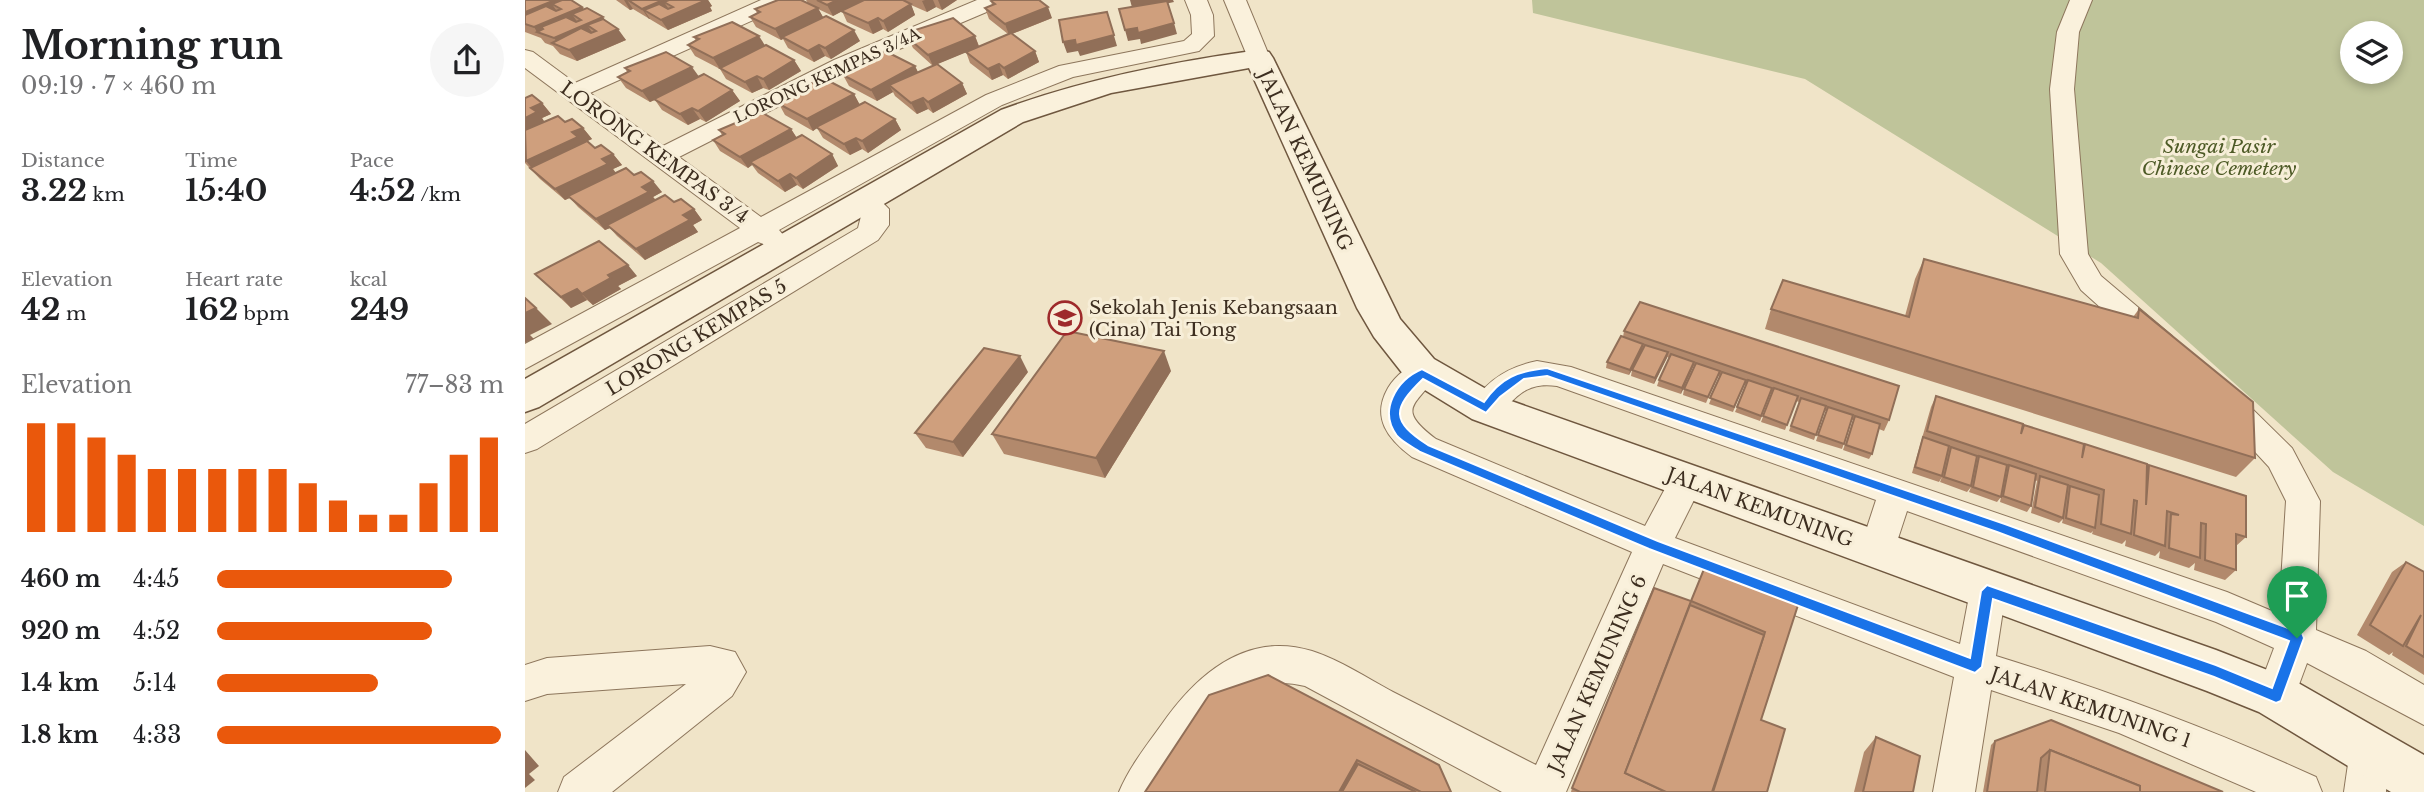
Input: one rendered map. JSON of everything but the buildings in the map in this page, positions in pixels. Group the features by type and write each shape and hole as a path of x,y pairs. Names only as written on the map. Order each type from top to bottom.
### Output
{"street":[{"path":"723,0 747,14"},
{"path":"574,92 779,0"},
{"name":"LORONG KEMPAS 3/4A","path":"662,156 842,65 995,0"},
{"path":"525,358 757,227 1019,88 1067,71 1191,46 1203,36 1202,15 1196,0"},
{"path":"525,397 986,129 1054,99 1156,72 1259,58 1235,0"},
{"path":"2081,0 2068,32 2062,89 2074,254 2091,283 2278,451 2297,480 2303,502 2304,528 2297,638 2276,696"},
{"name":"JALAN KEMUNING","path":"1259,58 1375,308 1395,344 1422,373 1486,408 2276,696 2367,771 2424,783"},
{"name":"LORONG KEMPAS 3/4","path":"532,69 574,92 785,247"},
{"name":"LORONG KEMPAS 5","path":"525,440 868,234 877,217 876,209 865,200"},
{"path":"1486,408 1496,394 1521,375 1547,372 1896,491 2214,605 2297,638 2352,664 2424,706"},
{"name":"JALAN KEMUNING 1","path":"1422,373 1397,397 1394,412 1402,433 1424,448 1653,545 1975,667 2120,714 2214,751 2301,792"},
{"name":"JALAN KEMUNING 6","path":"1544,792 1653,545 1687,480"},
{"path":"1878,549 1896,491"},
{"path":"1954,792 1987,591"},
{"path":"1140,792 1212,690 1239,671 1277,662 1311,669 1544,792"},
{"path":"525,683 547,676 710,664 721,665 727,672 718,683 579,792"}],"green space":[{"name":"Sungai Pasir Chinese Cemetery","path":"1532,0 2424,0 2424,526 2333,472 2101,263 1805,79 1533,13"}],"place":[{"name":"Sekolah Jenis Kebangsaan (Cina) Tai Tong","path":"1065,318"}],"route":[{"path":"1547,372 2001,528 2227,609 2297,638 2276,696 1987,591 1975,667 1653,545 1424,448 1402,433 1394,412 1397,397 1422,373 1433,382 1486,408 1496,394 1521,375 1547,372"}]}
